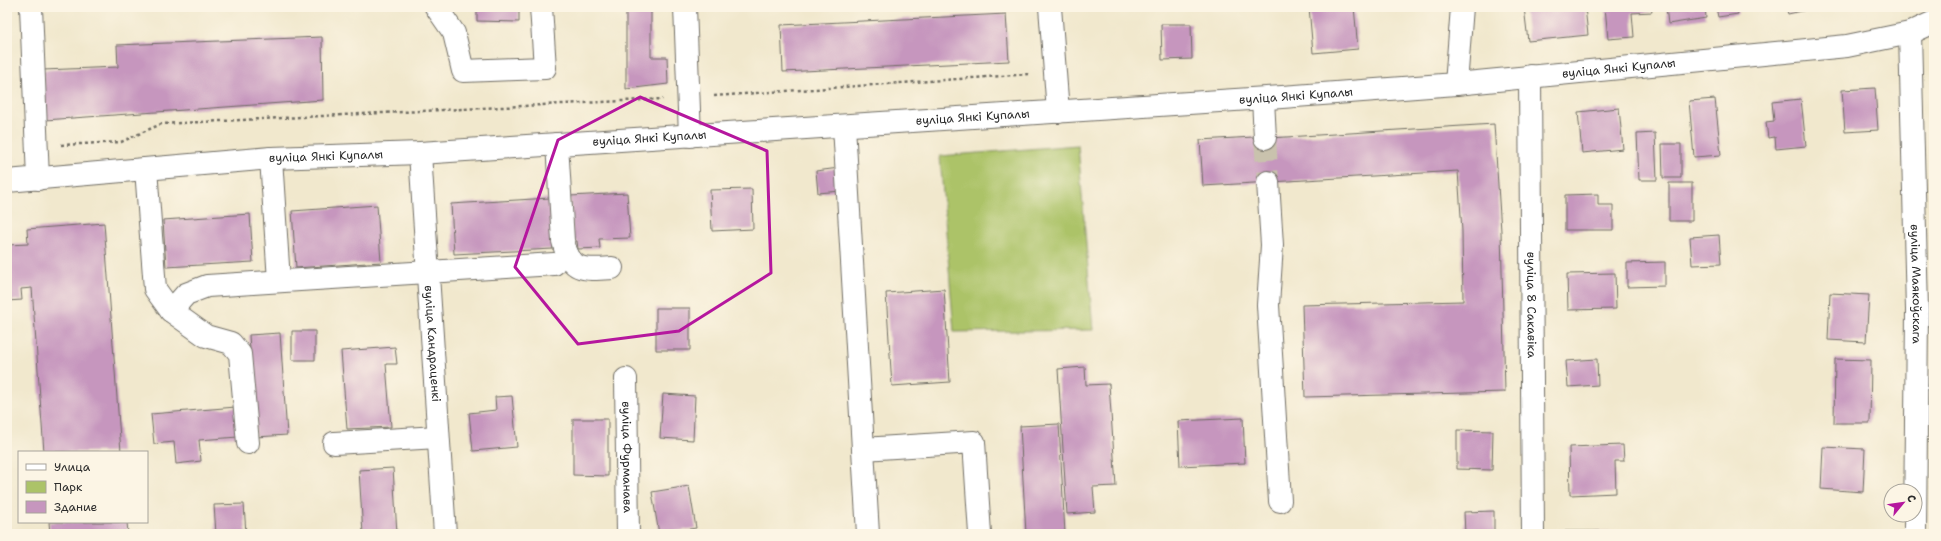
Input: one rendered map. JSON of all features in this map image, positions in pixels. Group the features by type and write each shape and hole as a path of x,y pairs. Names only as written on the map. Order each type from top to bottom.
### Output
{"street":[{"path":"31,7 38,179"},
{"path":"436,7 454,33 463,71 545,68 541,7"},
{"path":"685,7 690,136"},
{"path":"1050,7 1058,112"},
{"path":"1456,84 1462,7"},
{"name":"вуліца Янкі Купалы","path":"7,181 271,158 420,153 1263,99 1456,84 1847,46 1910,34 1934,22"},
{"name":"вуліца Маякоўскага","path":"1910,34 1917,310 1925,428 1915,534"},
{"name":"вуліца 8 Сакавіка","path":"1530,76 1533,534"},
{"path":"1263,99 1266,138"},
{"path":"844,126 868,534"},
{"path":"557,144 565,252 574,265 584,270 612,268"},
{"name":"вуліца Кандраценкі","path":"420,153 445,534"},
{"path":"271,158 279,281"},
{"path":"146,169 154,289 170,311 206,336 231,343 240,354 248,443"},
{"path":"1268,182 1272,244 1268,305 1280,501"},
{"path":"170,311 186,294 207,286 554,264"},
{"name":"вуліца Фурманава","path":"626,379 628,534"},
{"path":"334,443 438,437"},
{"path":"863,449 974,442 980,534"}],"path":[{"path":"37,147 121,142 161,124 689,98 1055,72"}],"highlighted area":[{"path":"640,97 767,151 771,273 679,331 578,344 515,267 558,140"}],"green space":[{"path":"1078,145 1093,330 954,332 940,156"}],"building":[{"path":"477,7 519,7 519,22 477,21"},
{"path":"1309,7 1354,7 1358,49 1313,53"},
{"path":"1524,7 1585,7 1588,35 1528,41"},
{"path":"1605,7 1651,7 1652,12 1632,13 1634,37 1608,39"},
{"path":"1666,7 1705,7 1706,18 1668,24"},
{"path":"1716,7 1737,7 1738,14 1718,17"},
{"path":"1786,7 1816,7 1816,8 1788,14"},
{"path":"626,11 651,11 651,57 667,57 668,84 626,89"},
{"path":"1006,14 1009,61 783,72 781,25"},
{"path":"1161,24 1191,24 1192,59 1162,60"},
{"path":"322,37 323,100 45,120 43,70 118,67 117,45"},
{"path":"1875,88 1878,130 1845,132 1842,90"},
{"path":"1715,99 1721,155 1694,157 1689,101"},
{"path":"1801,99 1806,146 1776,149 1775,137 1768,138 1766,122 1774,121 1772,102"},
{"path":"1619,108 1623,149 1582,153 1578,112"},
{"path":"1494,124 1501,231 1505,392 1305,397 1302,305 1463,301 1462,231 1458,171 1203,186 1200,140 1254,137 1254,139"},
{"path":"1655,133 1657,180 1639,180 1637,134"},
{"path":"1662,144 1681,144 1681,178 1663,178"},
{"path":"839,168 841,191 818,193 816,171"},
{"path":"1669,183 1692,183 1692,221 1669,221"},
{"path":"752,189 753,229 712,231 710,190"},
{"path":"627,193 630,238 599,239 600,248 578,249 577,241 573,241 570,196"},
{"path":"1598,194 1598,205 1613,205 1613,230 1565,230 1565,195"},
{"path":"550,198 553,249 454,254 451,204"},
{"path":"377,205 381,262 296,268 292,211"},
{"path":"250,214 253,262 166,267 163,220"},
{"path":"104,223 121,451 44,451 32,288 21,289 22,300 7,301 7,245 28,244 27,229"},
{"path":"1719,235 1721,264 1692,265 1690,237"},
{"path":"1665,262 1665,286 1627,287 1627,263"},
{"path":"1615,273 1616,309 1568,310 1567,274"},
{"path":"944,289 950,382 892,386 886,293"},
{"path":"1830,293 1869,295 1866,342 1828,340"},
{"path":"656,308 690,308 690,350 656,350"},
{"path":"292,331 315,331 315,360 292,360"},
{"path":"280,333 287,435 256,437 249,335"},
{"path":"395,347 397,364 386,364 391,427 347,429 341,351"},
{"path":"1597,359 1598,385 1568,387 1566,361"},
{"path":"1835,359 1871,360 1870,423 1834,423"},
{"path":"1085,367 1086,385 1109,384 1116,486 1093,487 1095,512 1067,514 1058,369"},
{"path":"663,394 695,396 693,440 660,438"},
{"path":"512,396 517,447 473,451 469,413 496,410 495,397"},
{"path":"236,407 238,437 199,440 201,461 176,464 174,442 154,444 151,414"},
{"path":"1243,418 1245,463 1180,466 1178,421"},
{"path":"573,419 608,419 608,476 573,475"},
{"path":"1059,424 1065,534 1026,534 1020,426"},
{"path":"1457,430 1493,431 1492,470 1457,469"},
{"path":"1623,445 1624,461 1615,461 1616,493 1570,495 1569,447"},
{"path":"1823,447 1865,449 1863,492 1821,489"},
{"path":"393,468 397,534 363,534 359,470"},
{"path":"689,486 696,528 659,534 652,492"},
{"path":"244,504 246,534 216,534 214,505"},
{"path":"1494,511 1494,534 1465,534 1464,512"},
{"path":"49,523 127,523 128,534 50,534"},
{"path":"1565,531 1610,531 1610,534 1565,534"}],"tunnel":[{"path":"1265,138 1268,182"}]}
